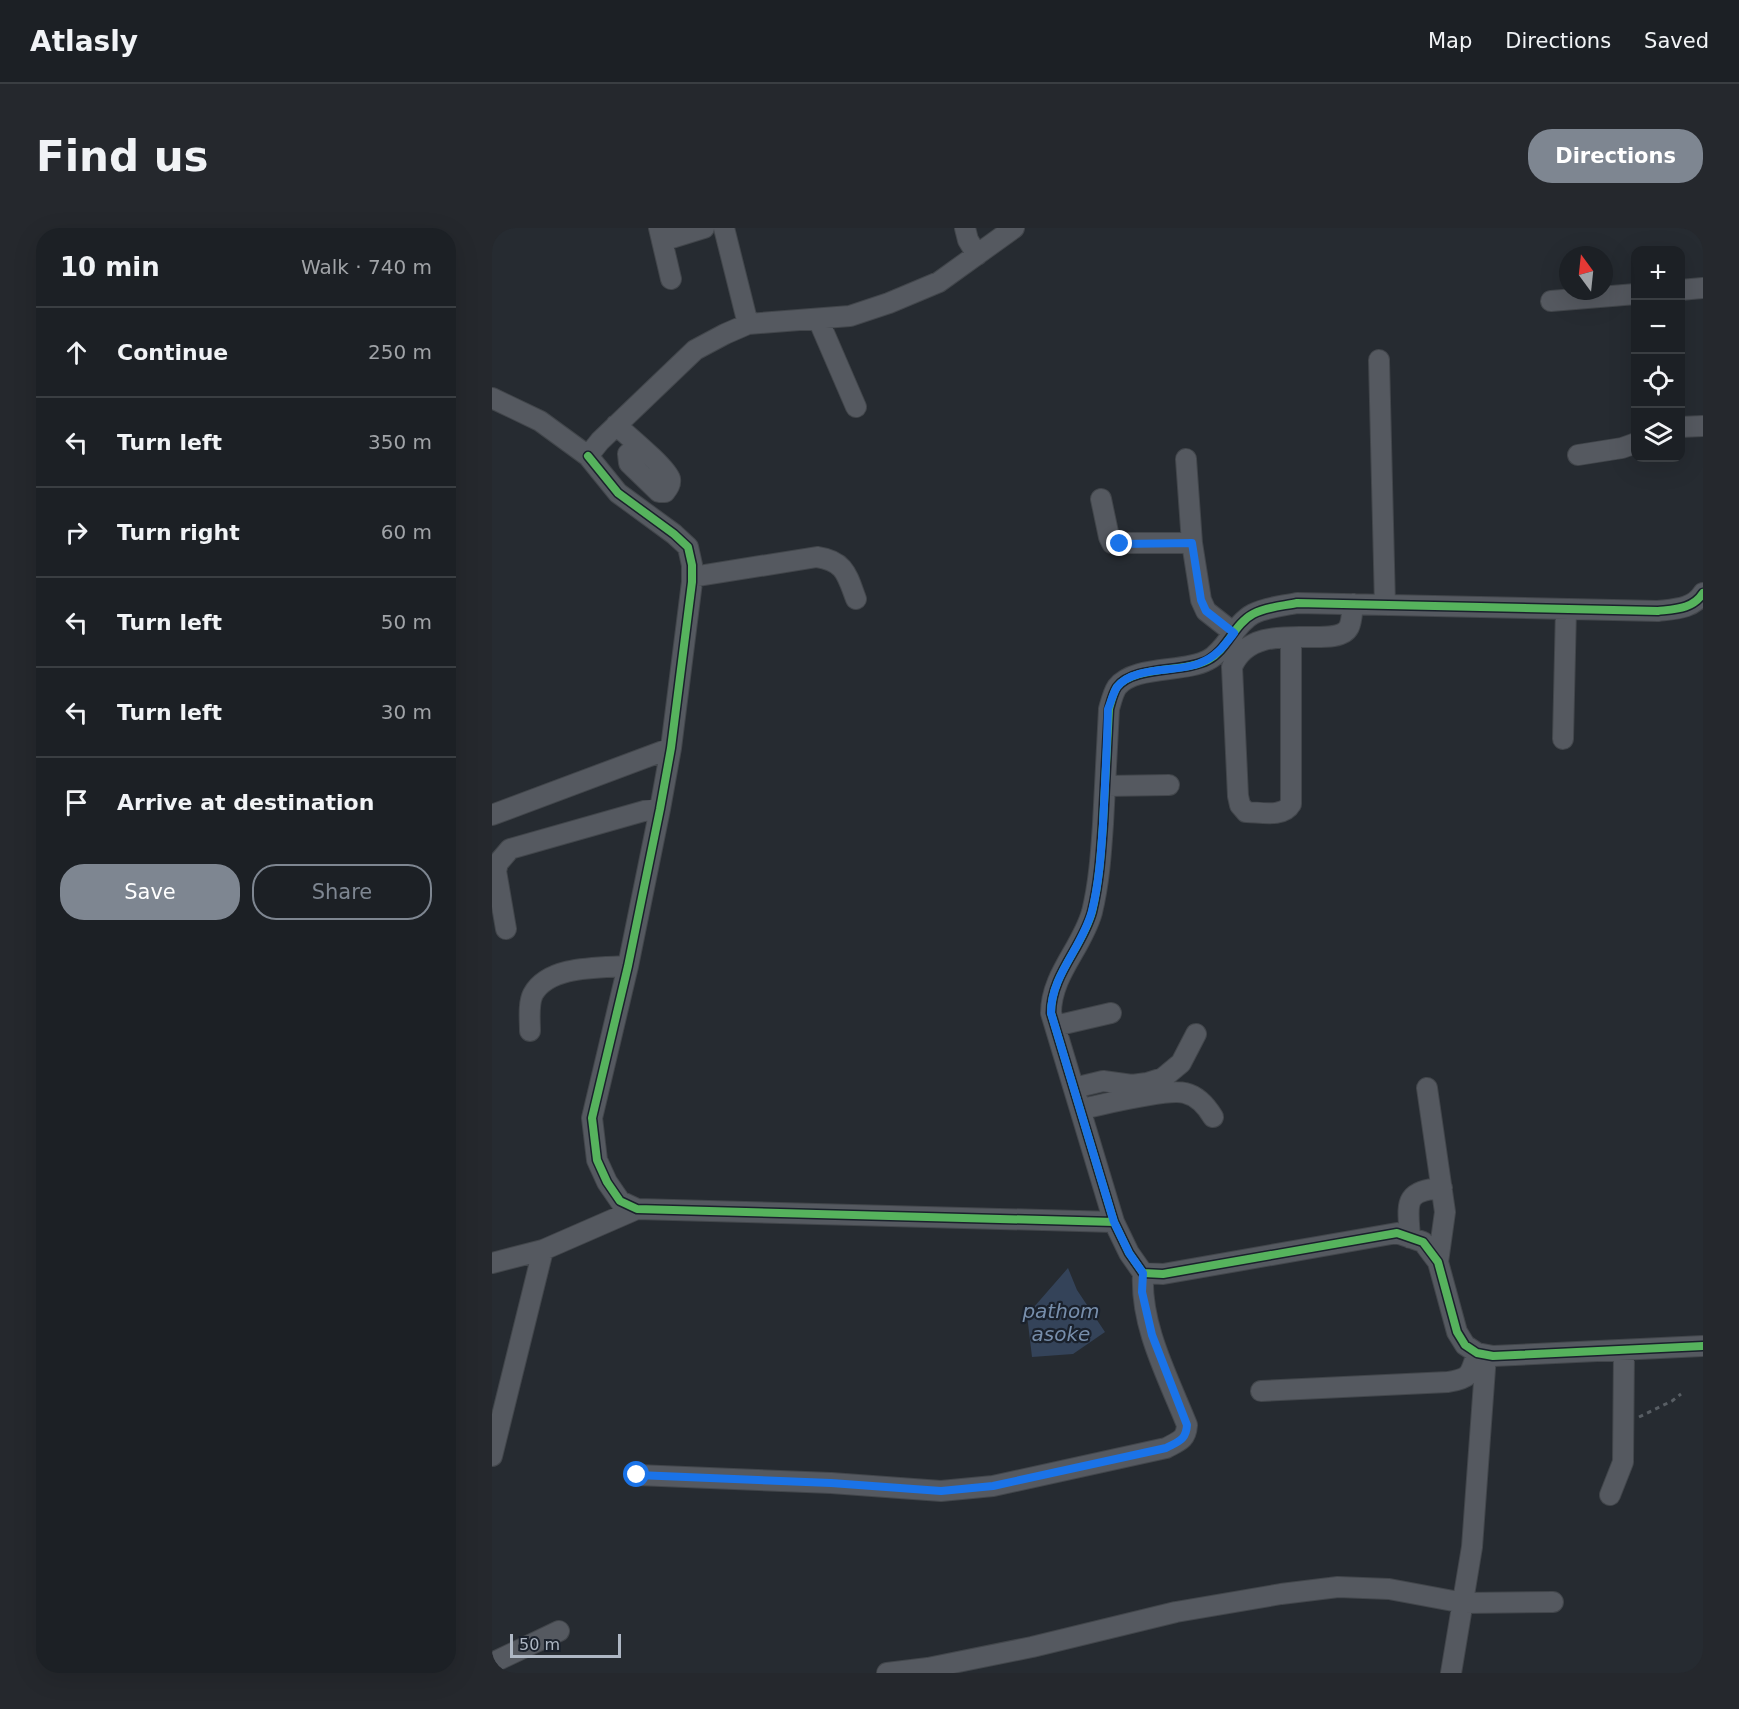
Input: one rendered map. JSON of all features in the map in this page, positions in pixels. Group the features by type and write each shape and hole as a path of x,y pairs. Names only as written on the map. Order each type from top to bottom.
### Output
{"street":[{"path":"671,279 660,235 704,228"},
{"path":"724,228 748,324"},
{"path":"965,228 968,240 977,255"},
{"path":"588,456 616,425 695,350 748,324 850,316 889,303 939,282 1014,228"},
{"path":"1685,290 1703,288"},
{"path":"1551,301 1631,294"},
{"path":"818,319 856,406"},
{"path":"1379,360 1385,604"},
{"path":"492,398 540,421 588,456 618,493 688,547 692,565 671,748 660,809 628,966 592,1118 597,1160 607,1182 620,1200 637,1209"},
{"path":"616,425 638,445"},
{"path":"1685,427 1703,426"},
{"path":"1578,455 1631,445"},
{"path":"1186,459 1192,543 1201,600 1206,611 1234,633"},
{"path":"1101,499 1112,543 1192,543"},
{"path":"692,577 817,557 830,559 839,564 847,573 856,599"},
{"path":"637,1475 831,1483 941,1491 993,1486 1166,1448 1180,1441 1186,1434 1187,1425 1152,1335 1142,1292 1143,1273 1129,1253 1114,1222 1051,1013 1051,998 1091,913 1100,873 1108,709 1117,687 1132,677 1152,670 1197,665 1210,659 1221,650 1251,615 1273,607 1297,603 1659,611 1686,608 1702,597 1703,593"},
{"path":"1291,638 1291,804 1288,810 1282,813 1246,812 1240,805 1238,796 1232,667 1242,649 1263,639 1344,633 1349,627 1353,604"},
{"path":"1563,739 1566,609"},
{"path":"492,815 671,748"},
{"path":"1105,786 1169,785"},
{"path":"506,929 496,871 498,863 510,849 644,811 660,809"},
{"path":"530,1031 533,994 550,977 566,972 628,966"},
{"path":"1055,1026 1111,1013"},
{"path":"1074,1088 1103,1081 1132,1085 1162,1078 1181,1063 1196,1034"},
{"path":"1427,1088 1445,1212 1438,1262"},
{"path":"1081,1108 1184,1092 1206,1106 1213,1117"},
{"path":"1410,1238 1408,1208 1410,1200 1415,1194 1424,1190 1442,1188"},
{"path":"492,1263 543,1250 637,1209 1114,1222"},
{"path":"1143,1273 1163,1274 1396,1233 1423,1242 1438,1262 1457,1332 1465,1345 1482,1354 1493,1356 1703,1346"},
{"path":"492,1456 543,1250"},
{"path":"1610,1495 1623,1462 1624,1350"},
{"path":"1261,1391 1464,1380 1482,1354"},
{"path":"1451,1673 1472,1547 1482,1354"},
{"path":"887,1673 1003,1663 1176,1612 1338,1587 1389,1589 1464,1603 1553,1602"},
{"path":"492,1663 559,1631"}],"path":[{"path":"1624,1423 1651,1412 1681,1394"}],"water":[{"name":"pathom asoke","path":"1068,1268 1077,1290 1105,1332 1073,1354 1032,1357 1027,1315"}],"cycle path":[{"path":"588,456 618,493 688,547 692,565 692,582 671,748 660,809 628,966 592,1118 597,1160 607,1182 620,1201 637,1209 1114,1222"},
{"path":"1703,593 1689,605 1658,611 1297,603 1269,608 1246,618 1215,656 1208,660 1186,667 1147,672 1125,680 1117,687 1109,709 1101,846 1092,912 1056,986 1051,1013 1114,1222 1129,1253 1143,1273 1163,1274 1397,1233 1423,1242 1438,1262 1457,1332 1465,1345 1477,1353 1493,1356 1703,1346"}],"route":[{"path":"637,1475 831,1483 941,1491 993,1486 1166,1448 1180,1441 1186,1434 1187,1425 1152,1335 1142,1292 1143,1273 1129,1253 1114,1222 1051,1013 1051,998 1091,913 1100,873 1108,709 1117,687 1132,677 1152,670 1197,665 1210,659 1221,650 1234,633 1206,611 1201,600 1192,543 1120,544"}]}
